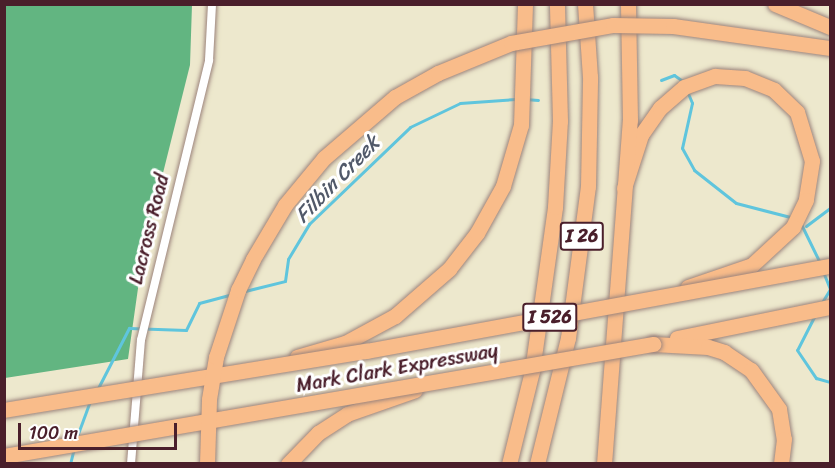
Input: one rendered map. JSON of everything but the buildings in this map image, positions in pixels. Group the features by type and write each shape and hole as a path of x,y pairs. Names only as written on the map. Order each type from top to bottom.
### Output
{"highway":[{"path":"269,365 345,343 372,330 415,301 449,269 477,233 503,186 520,125 525,79 525,4"},
{"name":"I 26","path":"509,464 539,330 555,207 560,110 557,4"},
{"name":"I 26","path":"537,464 568,338 588,186 590,77 585,4"},
{"path":"604,464 631,92 628,4"},
{"path":"775,4 831,27"},
{"path":"207,464 209,399 216,357 238,290 253,259 285,205 324,158 395,97 438,73 511,43 613,25 673,26 831,48"},
{"path":"624,188 642,135 660,108 684,87 715,76 732,75 759,81 797,112 812,161 801,212 783,240 767,255 729,274 644,301"},
{"name":"Mark Clark Expressway","path":"4,410 644,301 831,266"},
{"name":"Mark Clark Expressway","path":"4,456 434,384 653,344 831,307"},
{"path":"653,344 708,347 751,370 779,409 783,458"},
{"path":"288,464 318,433 347,414 434,384"},
{"path":"499,464 524,404"},
{"path":"607,426 610,464"}],"street":[{"name":"Lacross Road","path":"131,464 141,340 209,60 212,4"}],"green space":[{"path":"5,4 192,5 190,65 143,253 128,359 5,378"}],"waterway":[{"path":"661,80 674,75 684,82"},
{"path":"687,91 692,103 682,148 694,170 736,203 794,218"},
{"name":"Filbin Creek","path":"245,291 285,281 288,259 309,224 410,127 460,103 516,99"},
{"name":"Filbin Creek","path":"525,99 538,100"},
{"name":"Filbin Creek","path":"806,226 830,208"},
{"path":"801,224 820,263"},
{"path":"821,304 830,289 823,272"},
{"name":"Filbin Creek","path":"97,390 129,328 186,330 199,303 232,294"},
{"path":"815,315 797,350 816,378 830,382"},
{"name":"Filbin Creek","path":"76,439 90,401"},
{"name":"Filbin Creek","path":"70,464 74,448"}]}
